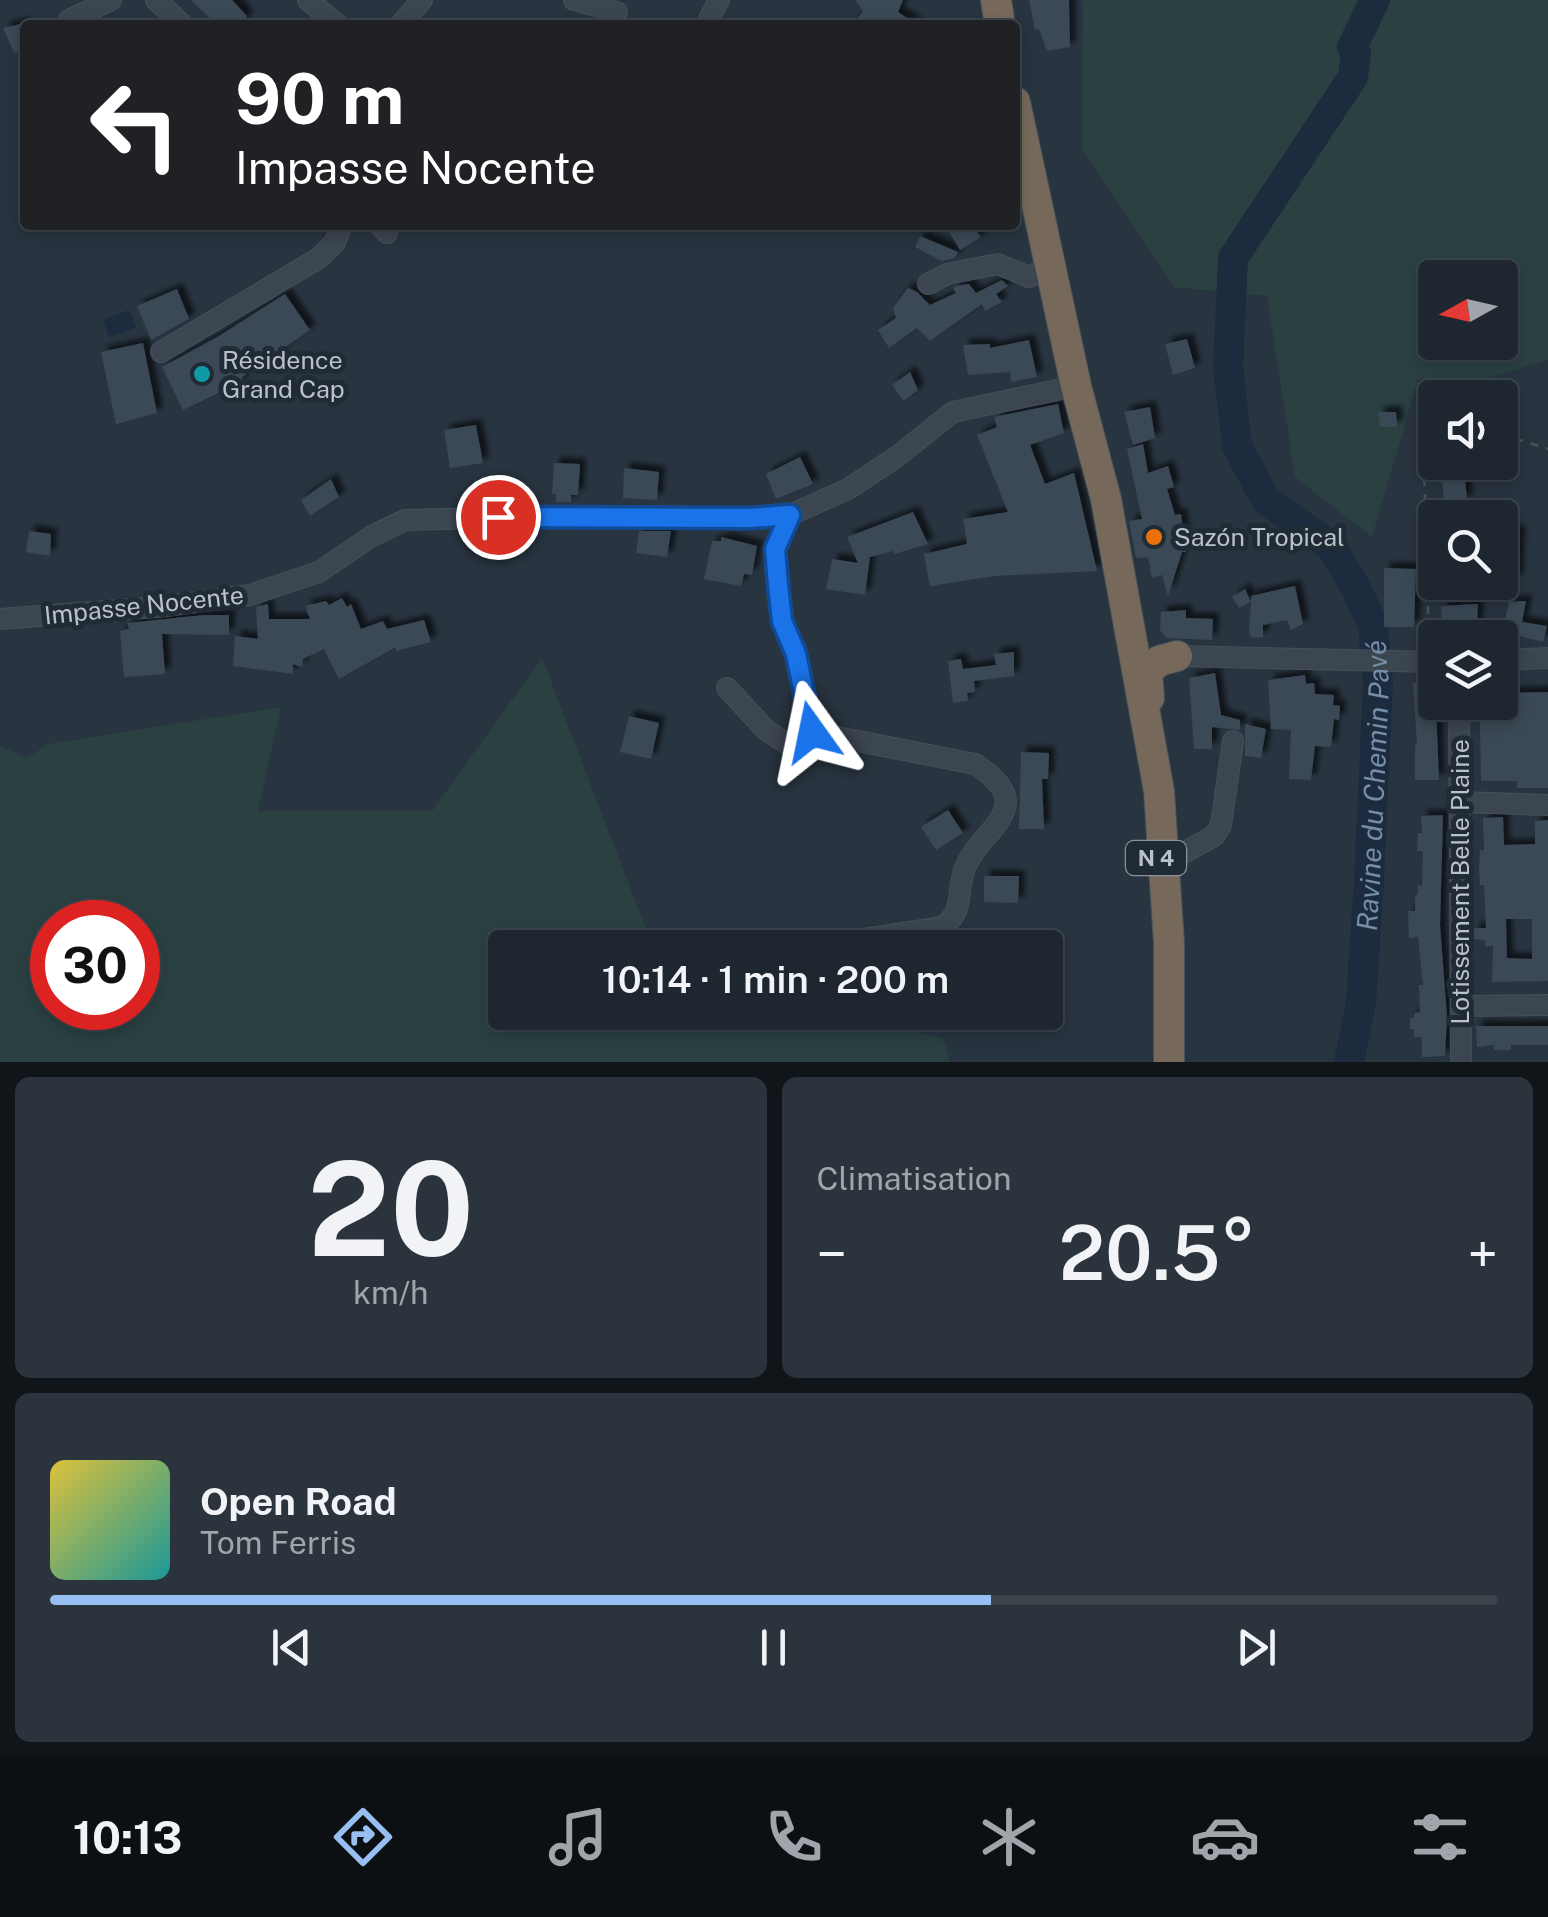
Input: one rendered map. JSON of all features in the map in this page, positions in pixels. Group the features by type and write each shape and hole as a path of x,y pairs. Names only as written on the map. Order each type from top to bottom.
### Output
{"highway":[{"name":"N 4","path":"1020,126 1126,602 1151,745 1165,863 1169,1062"},
{"name":"N 4","path":"1089,433 1154,823 1161,1062"},
{"path":"1126,602 1134,609 1146,648 1152,653 1177,656"},
{"path":"1151,745 1155,737 1148,672 1159,661 1177,656"}],"street":[{"path":"69,20 110,0"},
{"path":"156,0 177,20"},
{"path":"308,0 332,20"},
{"path":"404,20 422,0"},
{"path":"574,0 619,12"},
{"path":"162,352 319,258 335,242 340,230"},
{"path":"928,284 947,274 998,264 1028,277 1050,267"},
{"name":"Impasse Nocente","path":"0,620 250,595 319,572 372,536 405,520 790,515 848,488 895,458 953,412 1076,386"},
{"path":"790,515 775,549 780,603 782,621 796,654 812,732"},
{"path":"1177,656 1418,662"},
{"path":"1518,659 1548,658"},
{"path":"727,688 766,730 789,745 812,732 975,764 994,777 1003,791 1005,809 995,830 964,869 956,917 944,928 930,930"},
{"name":"Lotissement Belle Plaine","path":"1459,720 1461,1062"},
{"path":"1165,863 1214,836 1222,824 1234,741"},
{"path":"1460,802 1548,805"},
{"path":"1462,1006 1548,1006"}],"path":[{"path":"1518,440 1548,449"},
{"path":"1426,480 1431,620"}],"green space":[{"path":"1083,0 1548,0 1548,360 1484,379 1418,379 1372,537 1295,477 1267,296 1174,287 1082,149"},
{"path":"542,658 646,930 488,930 488,1030 907,1030 943,1038 950,1062 0,1062 0,746 27,758 48,744 281,707 258,811 432,811"}],"water":[{"path":"129,310 136,327 109,337 103,320"}],"building":[{"path":"191,0 232,0 247,16 244,20 212,20"},
{"path":"855,0 903,0 898,12 910,20 857,20 863,11"},
{"path":"1029,0 1069,0 1070,47 1047,51 1039,29 1035,30"},
{"path":"20,24 20,51 14,53 3,28"},
{"path":"948,230 976,230 981,237 960,250"},
{"path":"920,236 958,252 955,258 942,261 915,247"},
{"path":"1002,280 1008,286 996,294 1002,302 985,311 982,304 930,341 917,328 889,348 878,330 896,318 893,308 908,288 930,305 956,293 956,286 969,284 976,293"},
{"name":"Résidence Grand Cap","path":"177,289 189,319 151,340 137,306"},
{"path":"285,294 310,330 241,378 243,381 183,410 162,367"},
{"path":"1187,339 1195,368 1173,375 1165,344"},
{"path":"1029,340 1037,377 1011,382 1010,372 968,375 963,345 990,344 990,348"},
{"name":"Résidence Grand Cap","path":"143,343 157,413 116,424 101,352"},
{"path":"910,372 918,390 904,401 892,385"},
{"path":"1058,404 1064,433 1030,445 1045,484 1074,473 1097,571 995,576 930,586 924,554 967,544 963,519 1008,512 977,435 997,427 994,417"},
{"path":"1150,407 1155,438 1133,445 1124,412"},
{"path":"1378,412 1396,412 1397,427 1380,427"},
{"path":"476,425 483,463 450,468 444,430"},
{"path":"1143,444 1148,473 1168,466 1174,487 1167,489 1175,515 1181,514 1186,552 1182,552 1168,596 1162,575 1152,578 1148,557 1136,558 1129,521 1142,519 1127,449"},
{"path":"800,457 813,484 776,499 766,474"},
{"path":"554,463 580,464 578,495 571,495 571,502 556,502 556,494 552,494"},
{"path":"624,468 659,472 657,500 623,498"},
{"path":"331,479 339,497 310,516 301,500"},
{"path":"1442,480 1465,480 1467,500 1444,500"},
{"path":"913,512 928,544 870,557 865,595 826,589 832,559 858,563 847,537"},
{"path":"29,531 51,534 50,556 26,552"},
{"path":"639,531 671,531 667,557 636,553"},
{"path":"721,537 757,546 752,575 744,574 741,586 704,579 712,541 721,541"},
{"path":"1384,568 1416,569 1414,627 1384,627"},
{"path":"1295,586 1303,624 1291,630 1287,620 1263,625 1263,637 1251,638 1251,596"},
{"path":"1245,589 1251,602 1239,608 1232,597"},
{"path":"342,598 347,607 351,604 361,629 383,621 387,629 424,620 431,642 396,651 396,647 339,679 324,649 303,659 302,667 293,664 293,674 233,666 235,636 258,639 256,607 268,604 269,619 310,619 305,606 326,601 329,605"},
{"path":"1526,601 1522,622 1547,626 1543,642 1520,636 1518,639 1518,620 1505,620 1509,602"},
{"path":"1478,604 1477,620 1442,620 1441,606"},
{"path":"1186,610 1186,618 1213,619 1212,640 1166,638 1160,630 1161,612"},
{"path":"229,615 229,635 162,634 165,674 124,677 120,631 129,629 127,623"},
{"path":"1014,652 1014,676 974,681 975,692 967,693 968,701 953,703 948,661 961,659 963,669 996,665 994,654"},
{"path":"1215,673 1221,715 1240,720 1240,730 1212,727 1212,749 1194,749 1189,678"},
{"path":"1305,675 1306,684 1314,683 1315,694 1334,695 1333,705 1340,706 1339,720 1334,719 1331,747 1315,746 1311,780 1289,779 1291,730 1271,729 1268,680"},
{"path":"1413,683 1418,683 1418,720 1437,720 1439,780 1415,780"},
{"path":"1548,692 1548,788 1517,788 1517,781 1481,781 1481,720 1518,720 1518,693"},
{"path":"629,716 659,723 651,759 620,752"},
{"path":"1245,724 1266,729 1261,758 1245,756"},
{"path":"1021,752 1049,753 1048,779 1042,779 1044,829 1019,829"},
{"path":"948,810 963,833 936,850 921,827"},
{"path":"1443,815 1440,925 1447,1017 1445,1056 1422,1057 1422,1037 1414,1037 1414,1029 1410,1029 1410,1018 1420,1012 1419,985 1423,985 1418,937 1409,938 1408,911 1415,911 1415,895 1418,885 1422,886 1423,851 1417,851 1421,816"},
{"path":"1503,817 1504,845 1535,844 1535,821 1548,820 1548,981 1492,982 1493,946 1474,939 1474,928 1486,928 1479,868 1480,850 1484,850 1483,818","holes":["1506,919 1532,919 1532,959 1507,958"]},
{"path":"984,876 1019,876 1018,903 984,902"},
{"path":"1476,1026 1548,1026 1548,1045 1511,1045 1511,1050 1494,1050 1494,1045 1477,1047"}],"waterway":[{"name":"Ravine du Chemin Pavé","path":"1349,1062 1361,1003 1369,880 1378,685 1373,625 1331,546 1266,500 1237,446 1228,367 1233,258 1353,77 1356,53 1352,47 1375,0"}],"place":[{"name":"Résidence Grand Cap","path":"202,374"},
{"name":"Sazón Tropical","path":"1154,537"}],"route":[{"path":"498,517 790,515 775,549 778,585 782,621 796,654 812,732"}]}
